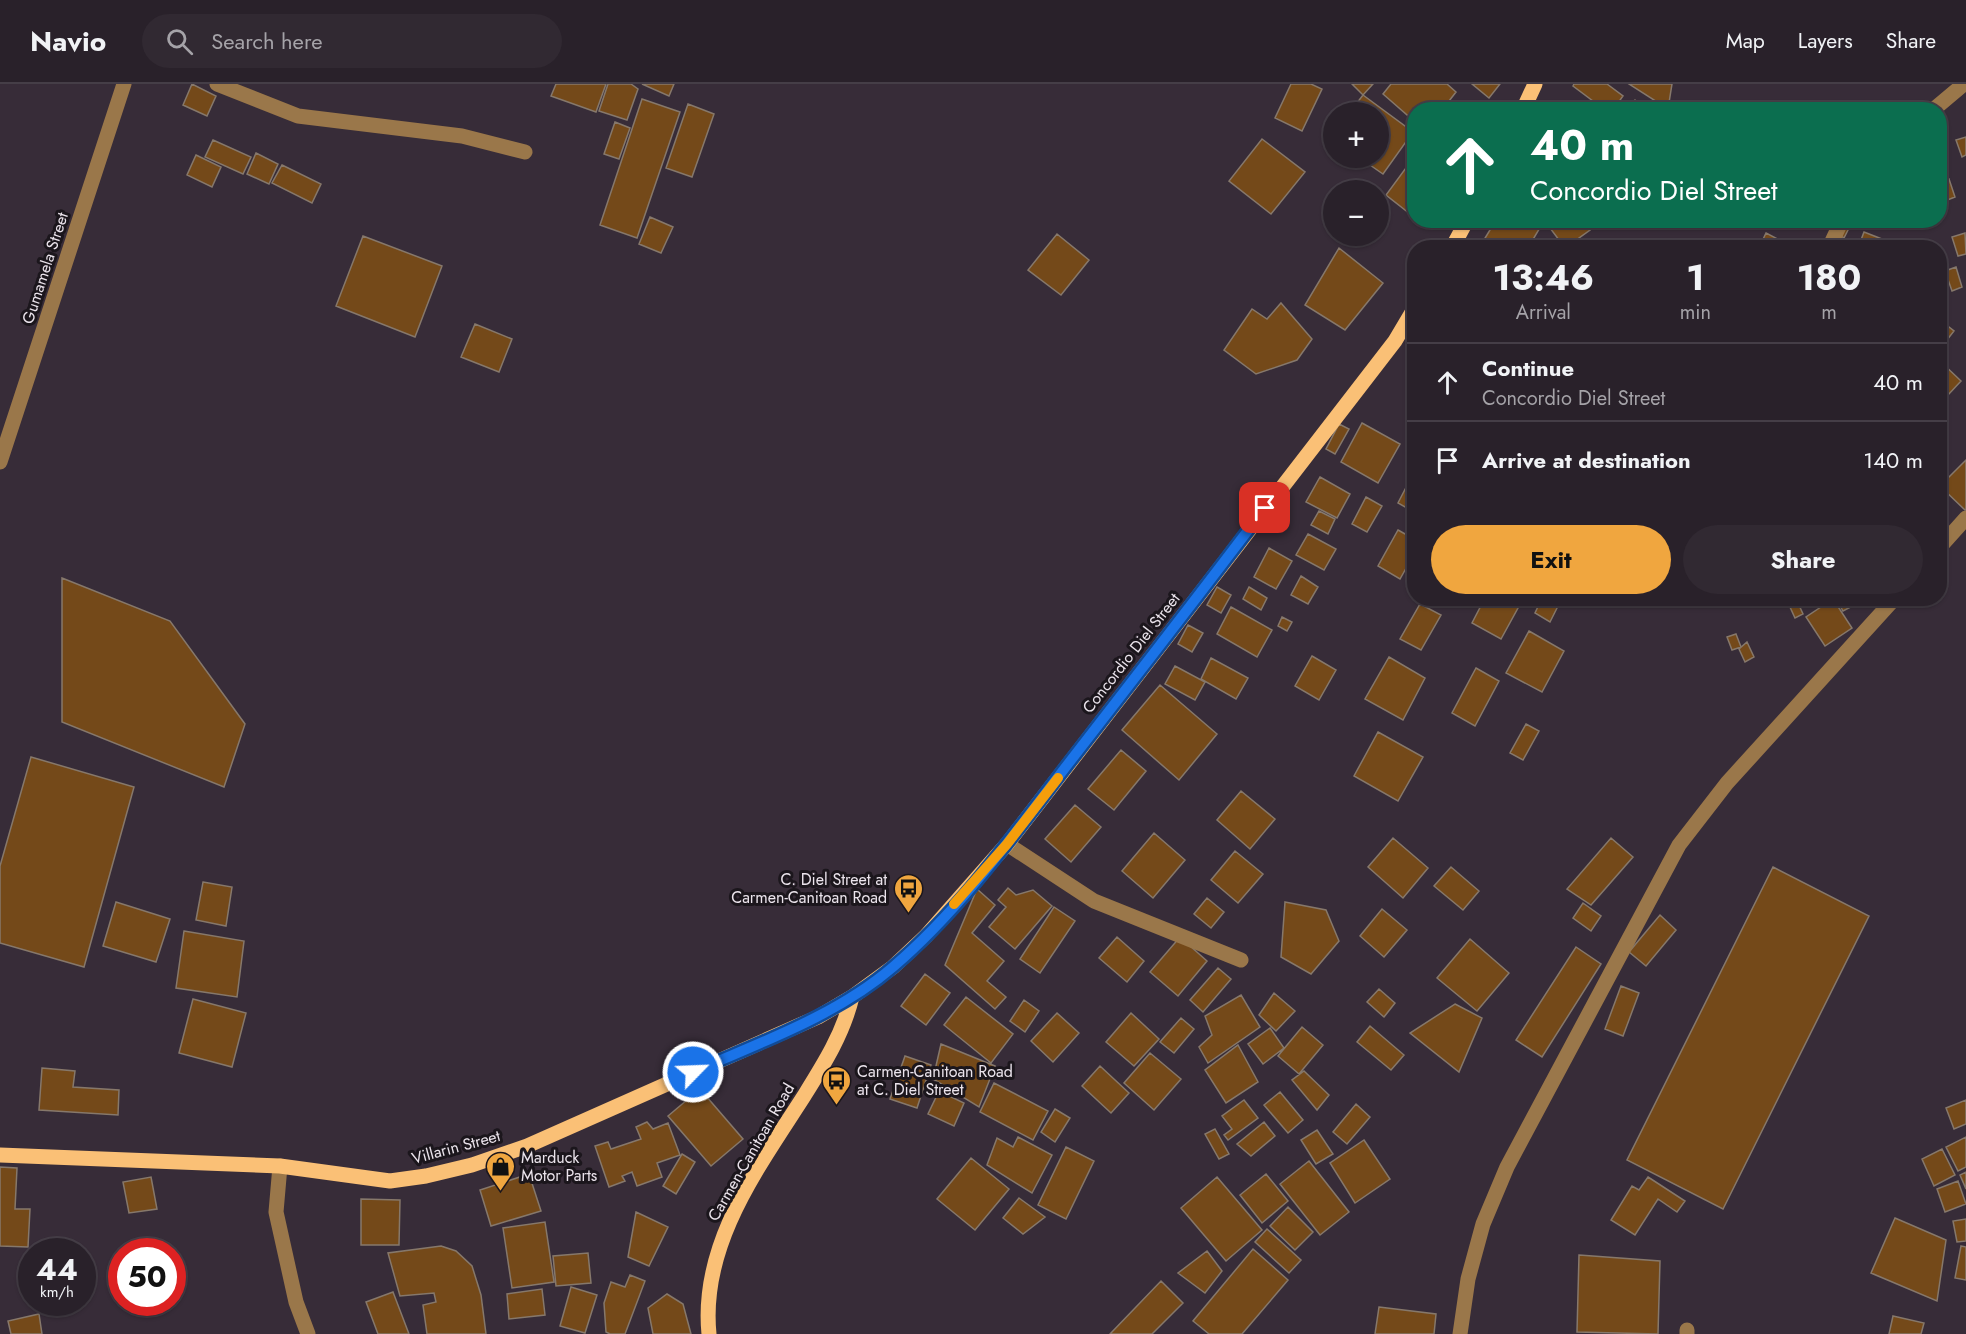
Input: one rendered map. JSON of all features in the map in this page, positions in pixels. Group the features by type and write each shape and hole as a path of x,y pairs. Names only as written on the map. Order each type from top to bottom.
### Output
{"main road":[{"path":"1527,102 1535,84"},
{"name":"Concordio Diel Street","path":"852,997 893,968 926,936 1007,844 1395,341 1407,321"},
{"name":"Villarin Street","path":"0,1155 280,1166 390,1181 426,1176 472,1165 526,1146 818,1017 852,997"},
{"name":"Carmen-Canitoan Road","path":"709,1334 707,1314 710,1277 720,1241 763,1162 837,1040 852,997"}],"street":[{"name":"Gumamela Street","path":"0,462 124,84"},
{"path":"1943,102 1964,84"},
{"path":"223,85 298,116 462,136 525,152"},
{"path":"1947,539 1966,518"},
{"path":"1461,1334 1468,1279 1483,1224 1507,1167 1679,845 1727,783 1888,606"},
{"path":"1007,844 1094,900 1241,960"},
{"path":"280,1166 276,1212 279,1230 296,1302 308,1334"}],"building":[{"path":"192,84 216,96 207,116 183,105"},
{"path":"556,84 606,84 596,112 551,96"},
{"path":"608,84 631,84 638,89 627,120 599,111"},
{"path":"642,84 674,84 669,96"},
{"path":"1291,84 1311,84 1322,89 1302,131 1275,118"},
{"path":"1352,84 1373,84 1363,95"},
{"path":"1391,84 1447,84 1456,92 1448,102 1407,102 1407,115 1383,94"},
{"path":"1472,84 1500,84 1489,98"},
{"path":"1574,84 1607,84 1623,96 1619,102 1594,102 1573,86"},
{"path":"1629,84 1672,84 1669,102 1657,102"},
{"path":"1363,95 1372,102 1358,102"},
{"path":"642,99 680,112 637,238 600,225"},
{"path":"688,104 714,114 692,177 666,168"},
{"path":"1389,114 1407,128 1407,140 1389,166"},
{"path":"615,122 630,128 619,159 604,154"},
{"path":"1966,137 1966,155 1962,157 1956,140"},
{"path":"1262,139 1305,172 1271,214 1229,181"},
{"path":"213,140 251,157 243,174 205,157"},
{"path":"256,153 278,164 269,184 247,174"},
{"path":"196,155 221,167 212,187 187,175"},
{"path":"282,165 321,184 312,203 272,183"},
{"path":"1407,166 1407,212 1389,197 1389,191"},
{"path":"1374,168 1387,168 1383,174"},
{"path":"1949,179 1955,197 1947,200 1947,180"},
{"path":"650,217 673,227 661,253 639,244"},
{"path":"1491,228 1540,228 1533,240 1484,240"},
{"path":"1550,228 1588,228 1590,230 1576,240 1559,240"},
{"path":"1842,228 1849,228 1844,238 1839,235"},
{"path":"1864,232 1884,240 1861,240"},
{"path":"1766,233 1780,240 1763,240"},
{"path":"1965,233 1966,254 1958,256 1952,237"},
{"path":"1057,234 1089,260 1061,295 1028,270"},
{"path":"363,236 442,266 415,337 336,306"},
{"path":"1339,248 1383,283 1345,330 1305,305"},
{"path":"1956,267 1962,287 1952,291 1947,270"},
{"path":"1281,303 1312,339 1297,360 1256,374 1224,350 1252,309 1267,319"},
{"path":"475,324 512,339 499,372 461,357"},
{"path":"1947,326 1954,331 1947,340"},
{"path":"1947,368 1961,381 1947,394"},
{"path":"1362,423 1400,444 1378,483 1341,462"},
{"path":"1339,424 1349,429 1335,454 1326,449"},
{"path":"1966,460 1966,510 1947,493 1947,479"},
{"path":"1320,477 1350,494 1337,518 1306,502"},
{"path":"1407,486 1407,508 1398,503"},
{"path":"1366,497 1382,506 1367,532 1352,524"},
{"path":"1319,511 1335,519 1328,534 1311,525"},
{"path":"1398,530 1407,535 1407,566 1400,579 1378,566"},
{"path":"1308,534 1336,549 1324,570 1296,555"},
{"path":"1269,548 1292,561 1276,589 1254,577"},
{"path":"1301,576 1318,587 1308,604 1291,595"},
{"path":"62,578 170,621 245,724 224,787 62,722"},
{"path":"1217,587 1231,595 1221,613 1207,605"},
{"path":"1249,587 1267,598 1261,610 1243,599"},
{"path":"1419,606 1424,606 1441,615 1421,650 1400,639"},
{"path":"1481,606 1515,606 1518,608 1501,639 1472,623"},
{"path":"1538,606 1558,606 1550,622 1535,613"},
{"path":"1799,606 1803,614 1795,618 1790,607"},
{"path":"1822,606 1838,606 1852,628 1825,646 1806,617"},
{"path":"1840,606 1853,606 1843,611"},
{"path":"1231,607 1272,630 1257,657 1217,634"},
{"path":"1282,617 1292,622 1287,631 1278,626"},
{"path":"1188,625 1203,633 1192,652 1178,644"},
{"path":"1529,631 1564,651 1542,692 1506,673"},
{"path":"1736,634 1741,647 1732,650 1727,637"},
{"path":"1747,642 1754,657 1745,662 1739,649"},
{"path":"1312,656 1336,670 1319,700 1295,686"},
{"path":"1389,657 1425,678 1403,720 1365,699"},
{"path":"1211,658 1248,678 1236,699 1201,679"},
{"path":"1175,666 1205,682 1195,700 1165,684"},
{"path":"1476,668 1499,681 1475,726 1452,713"},
{"path":"1160,685 1217,734 1179,780 1122,730"},
{"path":"1526,724 1539,731 1523,760 1510,753"},
{"path":"1378,732 1423,757 1398,801 1354,776"},
{"path":"1121,750 1146,771 1114,810 1088,789"},
{"path":"31,757 134,787 84,967 0,943 0,866"},
{"path":"1241,791 1275,819 1250,849 1217,820"},
{"path":"1075,805 1101,827 1071,862 1045,839"},
{"path":"1154,833 1185,860 1153,898 1122,871"},
{"path":"1393,838 1428,868 1403,898 1368,867"},
{"path":"1611,838 1633,857 1591,905 1567,889"},
{"path":"1235,851 1263,874 1238,903 1211,880"},
{"path":"1451,867 1479,891 1463,910 1434,886"},
{"path":"1773,867 1869,916 1723,1209 1627,1160"},
{"path":"203,882 232,887 226,926 196,920"},
{"path":"1008,888 1016,895 1033,890 1052,906 1015,949 989,927 1006,907 998,900"},
{"path":"977,889 995,905 972,933 1004,961 987,981 1006,997 995,1009 945,965"},
{"path":"1207,898 1224,912 1211,928 1194,914"},
{"path":"116,902 170,919 156,962 103,946"},
{"path":"1285,902 1326,910 1339,941 1311,974 1281,957"},
{"path":"1583,903 1601,916 1591,931 1573,918"},
{"path":"1054,907 1075,921 1040,973 1020,959"},
{"path":"1382,909 1407,930 1384,957 1360,936"},
{"path":"1660,915 1676,930 1646,966 1629,952"},
{"path":"184,931 244,941 237,997 176,988"},
{"path":"1117,937 1144,961 1127,982 1099,958"},
{"path":"1180,937 1207,961 1178,996 1150,972"},
{"path":"1470,939 1509,973 1477,1011 1437,978"},
{"path":"1576,947 1601,964 1542,1057 1516,1040"},
{"path":"1218,968 1231,979 1203,1012 1190,1000"},
{"path":"925,974 950,993 926,1025 901,1006"},
{"path":"1621,986 1639,993 1623,1036 1605,1029"},
{"path":"1379,989 1395,1003 1384,1017 1367,1002"},
{"path":"1274,993 1295,1011 1276,1031 1259,1015"},
{"path":"1241,995 1260,1027 1208,1063 1199,1047 1212,1035 1205,1016"},
{"path":"966,997 1013,1034 991,1063 944,1025"},
{"path":"193,999 246,1013 232,1067 179,1053"},
{"path":"1024,1000 1039,1011 1025,1032 1010,1021"},
{"path":"1455,1004 1482,1018 1459,1072 1410,1033"},
{"path":"1057,1013 1079,1033 1053,1062 1031,1041"},
{"path":"1131,1013 1159,1039 1134,1066 1106,1042"},
{"path":"1181,1018 1194,1029 1174,1053 1160,1042"},
{"path":"1370,1026 1404,1055 1391,1070 1357,1042"},
{"path":"1302,1027 1323,1045 1299,1074 1278,1056"},
{"path":"1270,1028 1284,1048 1263,1064 1248,1044"},
{"path":"941,1044 995,1066 979,1107 933,1079"},
{"path":"1238,1045 1258,1082 1226,1103 1205,1070"},
{"path":"1150,1053 1181,1079 1154,1110 1124,1083"},
{"path":"905,1056 931,1065 917,1108 890,1099"},
{"path":"1100,1066 1129,1093 1111,1113 1082,1086"},
{"path":"42,1068 75,1071 73,1087 119,1090 118,1115 39,1110"},
{"path":"1304,1071 1329,1095 1317,1110 1292,1080"},
{"path":"994,1083 1048,1111 1033,1140 980,1112"},
{"path":"700,1089 743,1139 711,1166 668,1116"},
{"path":"939,1091 964,1103 954,1126 928,1114"},
{"path":"1280,1092 1303,1120 1288,1133 1264,1105"},
{"path":"1244,1100 1258,1118 1228,1140 1224,1135 1232,1129 1222,1116"},
{"path":"1966,1100 1966,1124 1954,1129 1946,1108"},
{"path":"1356,1104 1370,1117 1347,1144 1333,1132"},
{"path":"1055,1109 1070,1118 1055,1142 1041,1132"},
{"path":"647,1122 653,1129 668,1123 680,1155 657,1163 662,1177 637,1186 632,1172 622,1176 625,1181 609,1187 595,1146 608,1142 611,1149 641,1139 636,1127"},
{"path":"1264,1122 1275,1136 1251,1156 1237,1144"},
{"path":"1215,1129 1229,1154 1219,1159 1205,1134"},
{"path":"1317,1130 1333,1154 1316,1164 1301,1140"},
{"path":"1018,1137 1052,1155 1032,1193 987,1165 997,1138 1013,1147"},
{"path":"1966,1137 1966,1167 1958,1171 1946,1147"},
{"path":"1364,1140 1390,1179 1355,1203 1330,1163"},
{"path":"1066,1147 1094,1161 1066,1219 1038,1205"},
{"path":"1942,1149 1955,1175 1934,1186 1922,1159"},
{"path":"682,1154 695,1162 676,1194 663,1186"},
{"path":"971,1158 1009,1189 975,1230 937,1199"},
{"path":"1309,1161 1349,1212 1320,1235 1280,1184"},
{"path":"0,1167 17,1168 15,1209 30,1209 28,1238 18,1238 18,1247 0,1246"},
{"path":"1966,1172 1966,1189 1960,1175"},
{"path":"529,1174 541,1211 491,1226 480,1190"},
{"path":"1266,1174 1288,1201 1262,1223 1240,1195"},
{"path":"151,1177 157,1209 129,1213 123,1182"},
{"path":"1217,1177 1262,1230 1226,1261 1181,1208"},
{"path":"1648,1177 1685,1201 1677,1212 1658,1199 1635,1235 1611,1220 1632,1186 1639,1190"},
{"path":"1958,1181 1966,1204 1945,1212 1937,1189"},
{"path":"1019,1198 1045,1217 1023,1234 1003,1218"},
{"path":"361,1199 400,1200 399,1245 361,1245"},
{"path":"1288,1207 1313,1232 1295,1250 1270,1226"},
{"path":"636,1212 668,1227 649,1266 628,1257"},
{"path":"1895,1218 1946,1240 1937,1301 1871,1273"},
{"path":"1966,1219 1966,1241 1957,1242 1953,1221"},
{"path":"545,1222 554,1282 512,1288 503,1228"},
{"path":"1267,1229 1301,1260 1289,1273 1255,1242"},
{"path":"441,1246 456,1251 472,1266 481,1295 486,1334 427,1334 423,1305 436,1302 434,1293 400,1296 388,1253"},
{"path":"1961,1246 1966,1247 1966,1280 1955,1278"},
{"path":"1253,1249 1288,1280 1242,1334 1209,1334 1193,1321"},
{"path":"1207,1251 1222,1271 1205,1293 1178,1273"},
{"path":"588,1253 591,1283 556,1286 553,1256"},
{"path":"1579,1255 1660,1261 1658,1334 1577,1332"},
{"path":"630,1275 645,1281 625,1334 610,1334 606,1332 604,1303 611,1282 625,1287"},
{"path":"1161,1281 1183,1303 1152,1334 1110,1334"},
{"path":"571,1287 597,1295 585,1333 560,1326"},
{"path":"542,1289 545,1315 509,1319 507,1294"},
{"path":"393,1292 409,1334 378,1334 366,1302"},
{"path":"667,1294 683,1304 691,1334 653,1334 648,1308"},
{"path":"1379,1307 1436,1314 1434,1334 1375,1334"},
{"path":"39,1316 42,1334 11,1334 8,1321"},
{"path":"1893,1316 1924,1323 1921,1334 1889,1334"}],"slow traffic":[{"path":"954,904 1007,844 1058,778"}],"place":[{"name":"C. Diel Street at Carmen-Canitoan Road","path":"908,914"},
{"name":"Carmen-Canitoan Road at C. Diel Street","path":"836,1106"},
{"name":"Marduck Motor Parts","path":"500,1192"}],"route":[{"path":"693,1072 818,1017 852,997 893,968 926,936 1007,844 1265,508"}]}
